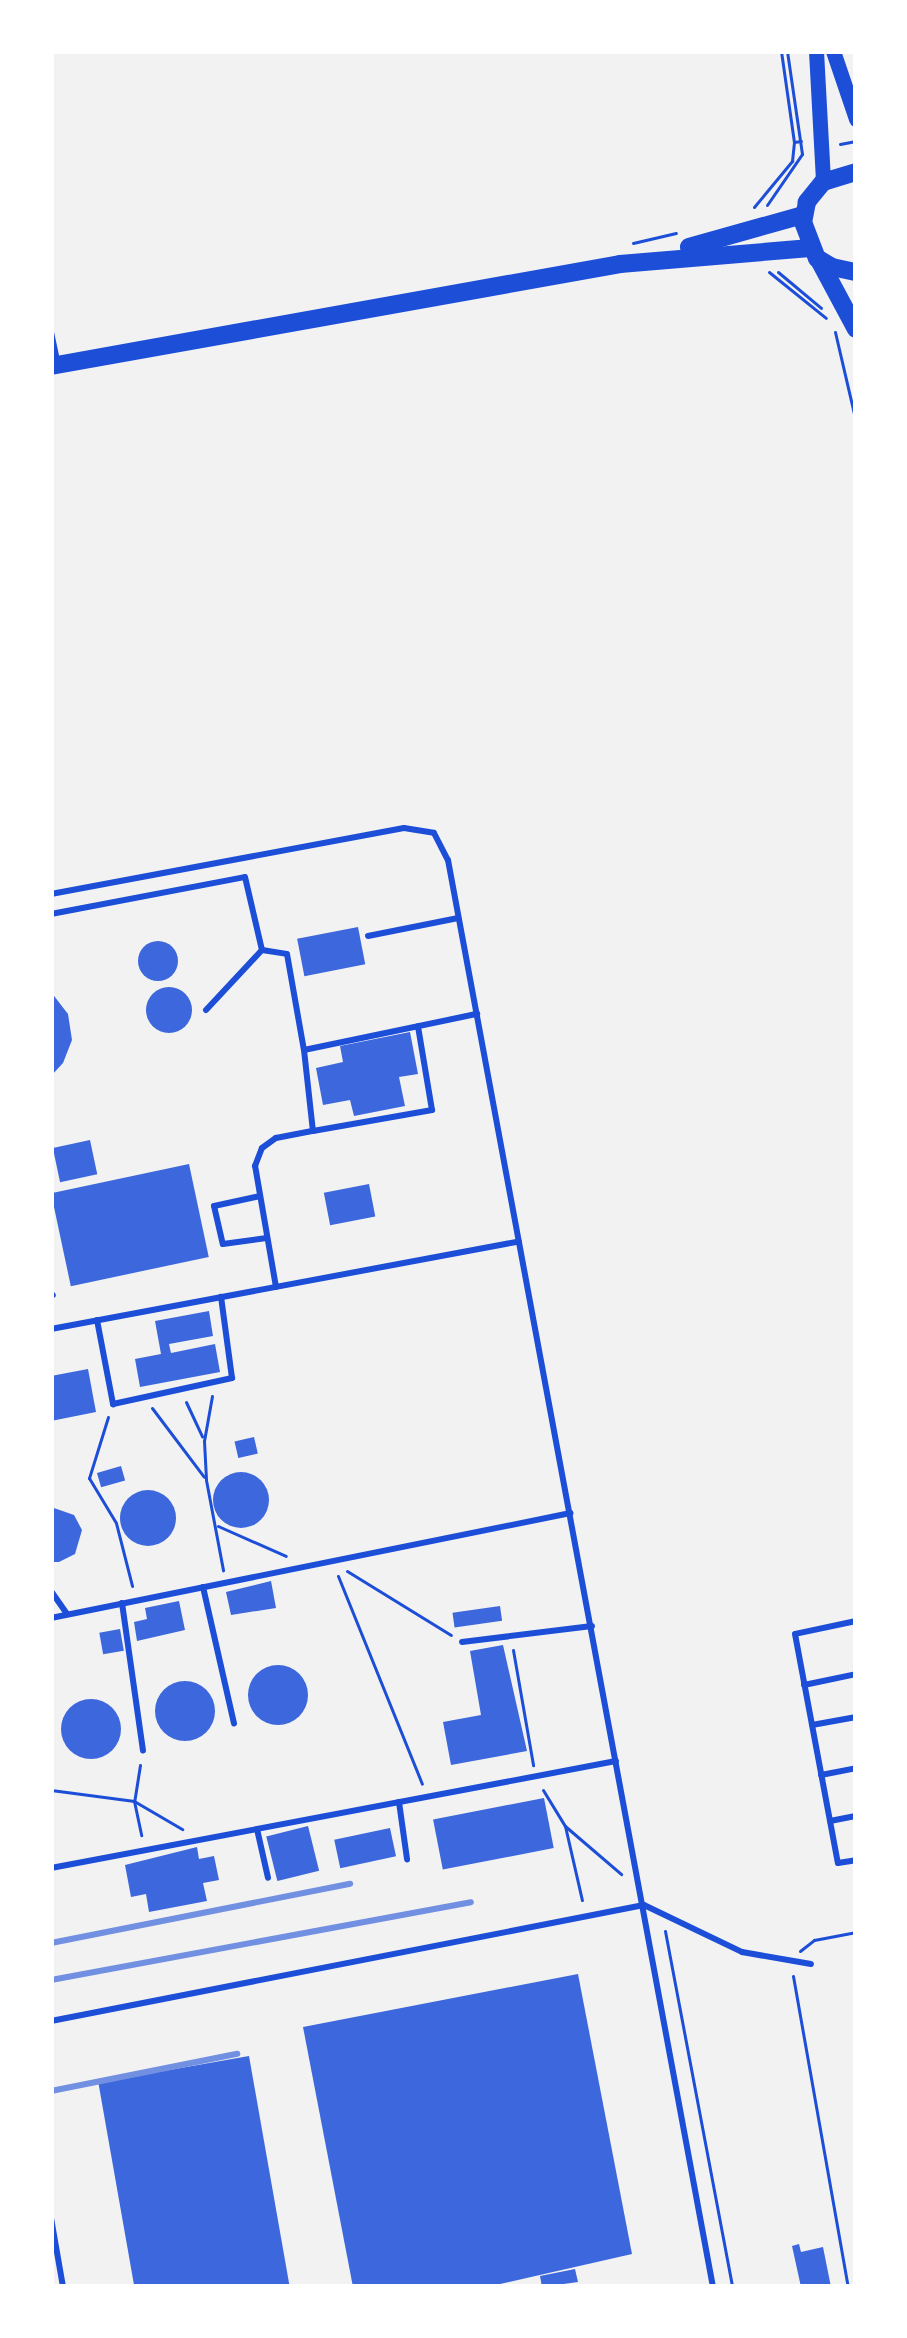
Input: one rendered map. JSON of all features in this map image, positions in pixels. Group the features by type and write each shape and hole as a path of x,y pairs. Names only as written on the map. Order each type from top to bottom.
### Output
{"main road":[{"path":"620,264 803,215 823,182 856,172"},
{"path":"803,215 814,253 856,329"},
{"path":"55,366 620,264 772,248 814,253 856,272"}],"street":[{"path":"816,51 823,182"},
{"path":"833,51 856,118"}],"lane":[{"path":"51,332 55,366"},
{"path":"51,894 404,828 434,833 448,860 713,2287"},
{"path":"51,914 244,877 262,950"},
{"path":"368,937 459,917"},
{"path":"206,1010 262,950"},
{"path":"262,950 287,954 313,1131"},
{"path":"304,1050 477,1014"},
{"path":"276,1287 255,1166 262,1148 276,1138 432,1110 418,1026"},
{"path":"260,1196 214,1206 223,1244 267,1238"},
{"path":"51,1329 520,1241"},
{"path":"97,1320 112,1404 232,1378 221,1297"},
{"path":"51,1618 572,1513"},
{"path":"203,1587 234,1724"},
{"path":"51,1592 67,1615"},
{"path":"122,1604 143,1751"},
{"path":"856,1621 795,1634 838,1863 856,1860"},
{"path":"462,1642 592,1626"},
{"path":"804,1684 856,1674"},
{"path":"812,1725 856,1717"},
{"path":"51,1868 616,1761"},
{"path":"821,1774 856,1768"},
{"path":"399,1802 407,1859"},
{"path":"830,1821 856,1816"},
{"path":"257,1829 268,1878"},
{"path":"51,2021 644,1905 742,1952 811,1964"},
{"path":"51,2218 64,2287"}],"path":[{"path":"784,51 794,142"},
{"path":"766,226 766,206 802,154 784,51"},
{"path":"772,248 780,275 829,316 855,419"},
{"path":"214,1382 204,1441 206,1480 225,1582"},
{"path":"181,1389 204,1441"},
{"path":"144,1397 206,1480"},
{"path":"112,1404 89,1478 116,1523 136,1599"},
{"path":"214,1525 310,1566"},
{"path":"332,1561 462,1642"},
{"path":"332,1561 427,1797"},
{"path":"511,1636 535,1776 565,1826 584,1908"},
{"path":"143,1751 134,1801 144,1851"},
{"path":"51,1790 134,1801 200,1840"},
{"path":"565,1826 642,1892"},
{"path":"662,1914 732,2287"},
{"path":"848,2287 794,1960 814,1940 856,1932"}],"building":[{"path":"358,927 365,964 304,976 297,939"},
{"path":"158,941 172,947 178,961 172,975 158,981 144,975 138,961 144,947"},
{"path":"169,987 185,994 192,1010 185,1026 169,1033 153,1026 146,1010 153,994"},
{"path":"51,992 68,1014 72,1040 63,1063 51,1076"},
{"path":"410,1032 418,1074 399,1077 405,1106 354,1116 350,1100 323,1105 316,1068 343,1062 340,1046"},
{"path":"90,1140 97,1174 60,1182 53,1148"},
{"path":"189,1164 209,1257 71,1286 51,1193"},
{"path":"369,1184 375,1216 330,1225 324,1193"},
{"path":"209,1311 213,1336 169,1344 171,1353 215,1344 220,1372 140,1387 135,1359 161,1354 155,1321"},
{"path":"88,1369 96,1412 51,1421 51,1376"},
{"path":"254,1437 258,1454 238,1458 235,1441"},
{"path":"121,1466 125,1480 101,1487 97,1473"},
{"path":"241,1472 261,1480 269,1500 261,1520 241,1528 221,1520 213,1500 221,1480"},
{"path":"148,1490 168,1498 176,1518 168,1538 148,1546 128,1538 120,1518 128,1498"},
{"path":"51,1507 74,1515 82,1530 75,1554 59,1562 51,1562"},
{"path":"271,1581 276,1608 231,1615 226,1592"},
{"path":"179,1601 185,1630 137,1641 134,1622 147,1619 145,1608"},
{"path":"500,1606 502,1621 455,1628 452,1613"},
{"path":"120,1629 124,1651 103,1654 99,1633"},
{"path":"503,1645 527,1751 451,1765 443,1722 481,1715 470,1651"},
{"path":"278,1665 299,1674 308,1695 299,1716 278,1725 257,1716 248,1695 257,1674"},
{"path":"185,1681 206,1690 215,1711 206,1732 185,1741 164,1732 155,1711 164,1690"},
{"path":"91,1699 112,1708 121,1729 112,1750 91,1759 70,1750 61,1729 70,1708"},
{"path":"544,1798 554,1848 443,1870 433,1820"},
{"path":"308,1826 319,1871 277,1881 266,1836"},
{"path":"390,1828 396,1856 340,1868 334,1840"},
{"path":"197,1847 199,1859 214,1856 219,1880 203,1883 207,1901 149,1912 146,1894 131,1897 125,1865"},
{"path":"578,1974 632,2254 487,2287 353,2287 303,2027"},
{"path":"249,2056 290,2287 134,2287 98,2083"},
{"path":"799,2244 801,2252 823,2247 831,2287 801,2287 792,2246"},
{"path":"575,2269 578,2282 542,2287 540,2276"}],"railway":[{"path":"51,1943 350,1884"},
{"path":"51,1980 471,1902"},
{"path":"51,2091 237,2054"}]}
